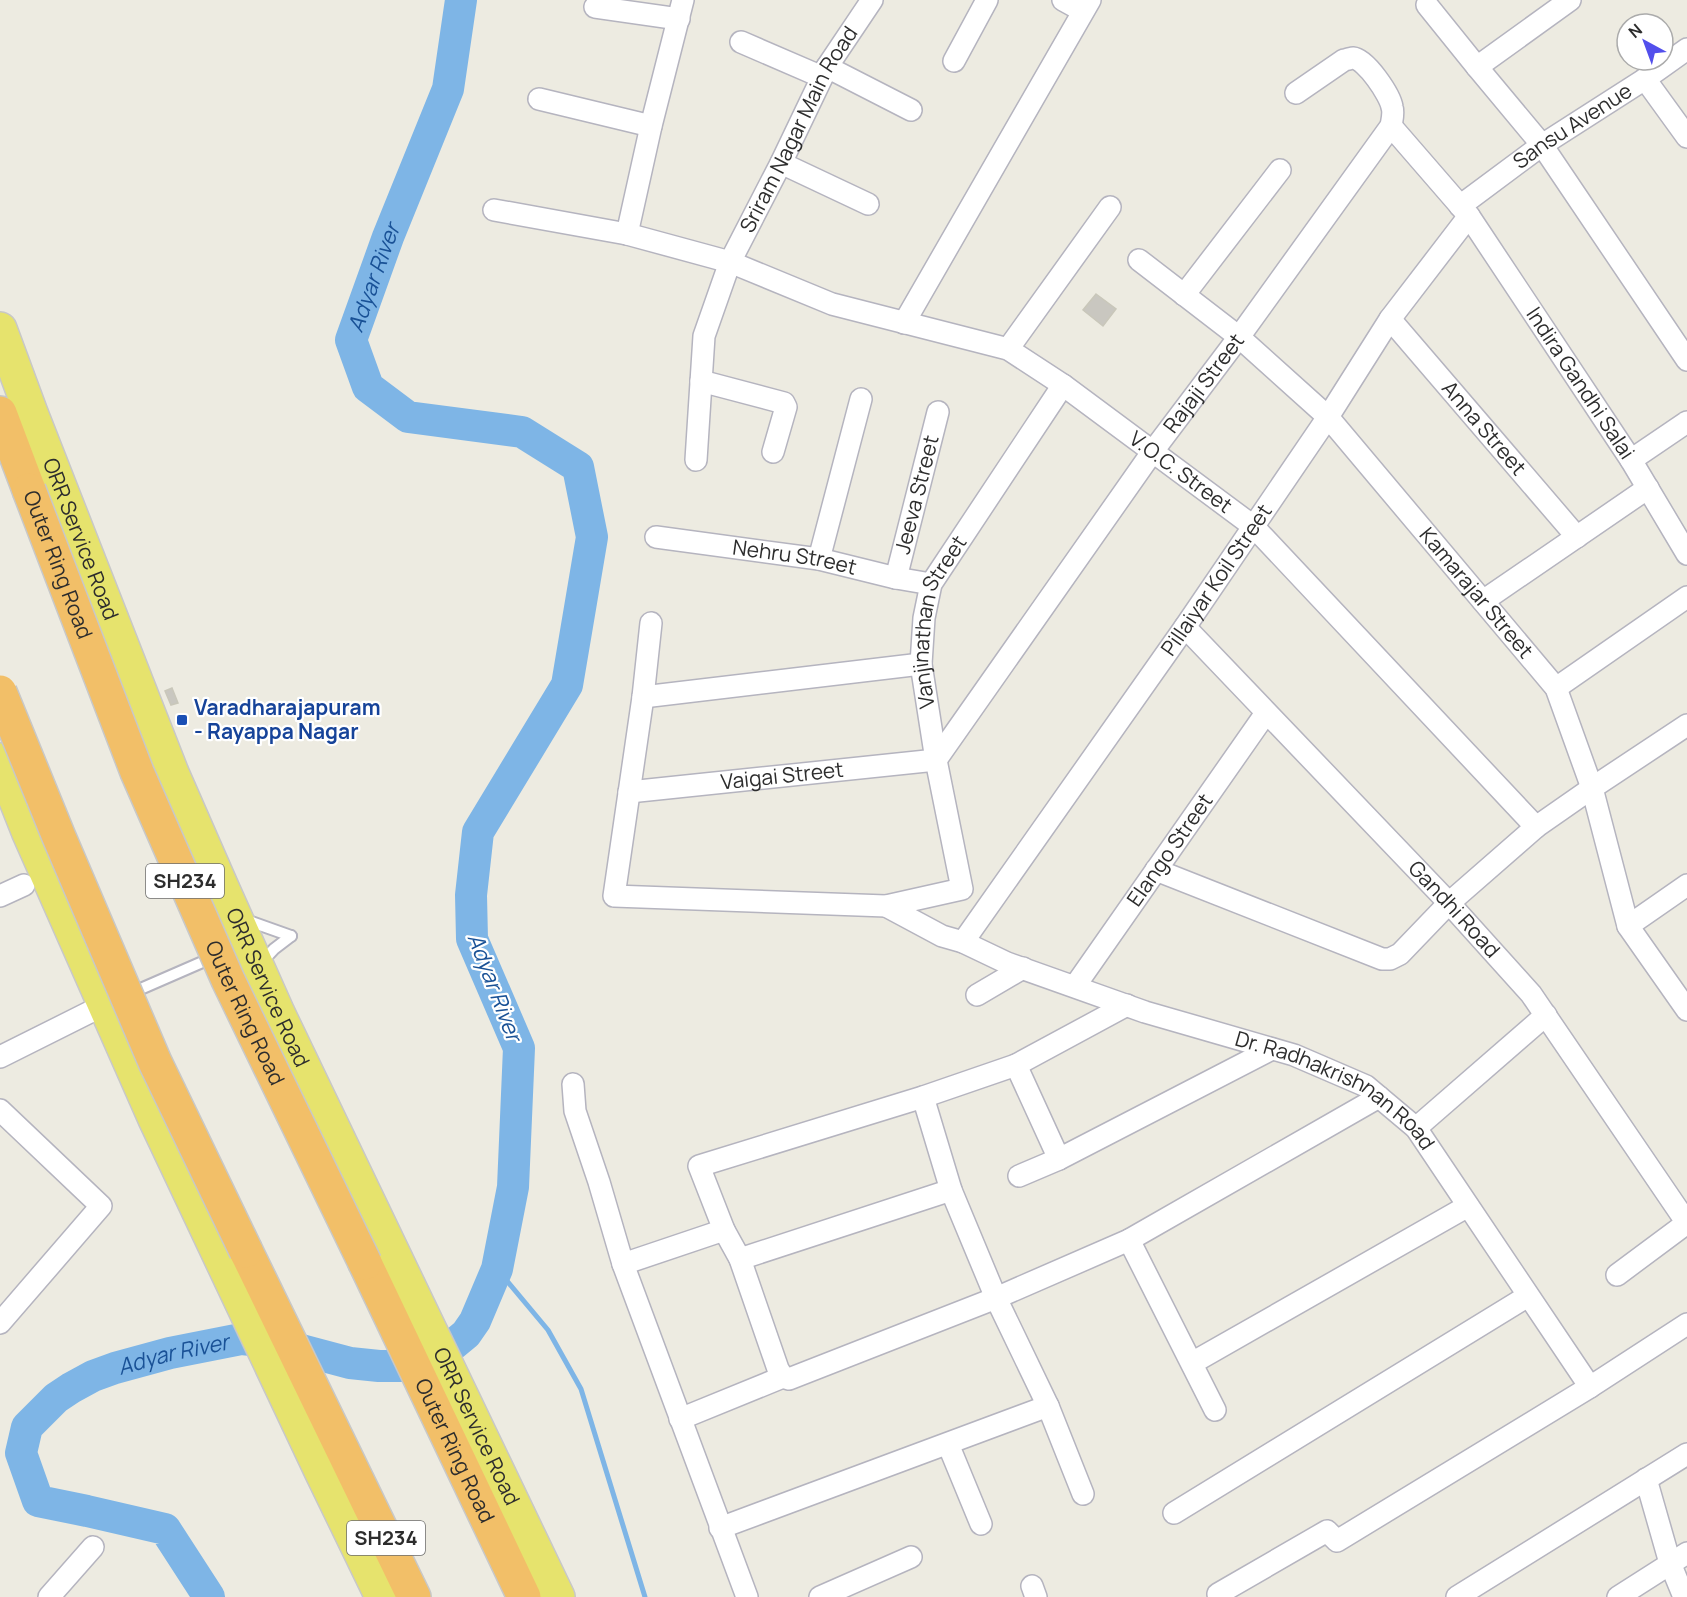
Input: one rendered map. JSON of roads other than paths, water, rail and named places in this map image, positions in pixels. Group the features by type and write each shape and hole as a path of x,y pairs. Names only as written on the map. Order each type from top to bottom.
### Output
{"highway":[{"name":"Outer Ring Road","path":"0,413 137,772 228,980 365,1263 412,1327 441,1388 524,1597"},
{"name":"SH234","path":"0,692 155,1062 414,1597"}],"main road":[{"name":"ORR Service Road","path":"0,329 96,580 172,773 194,821 241,946 412,1327"},
{"path":"0,760 28,831 37,882"},
{"path":"0,801 14,826 37,882 104,1005 155,1119 382,1597"},
{"name":"ORR Service Road","path":"441,1388 558,1597"}],"street":[{"name":"Sriram Nagar Main Road","path":"696,460 704,336 729,262 825,72 872,0"},
{"path":"954,61 987,0"},
{"path":"904,323 1086,5 1063,0"},
{"path":"1477,68 1559,3"},
{"path":"1427,5 1542,145 1687,360"},
{"path":"596,7 681,10 651,126 627,234"},
{"path":"741,42 825,72 911,110"},
{"name":"Sansu Avenue","path":"1464,211 1542,145 1645,79 1687,49"},
{"path":"1296,93 1344,60 1353,58 1360,61 1389,96 1393,110 1390,126"},
{"path":"1645,79 1687,137"},
{"path":"539,99 651,126"},
{"name":"Indira Gandhi Salai","path":"1390,126 1464,211 1630,460 1687,554"},
{"name":"Rajaji Street","path":"936,760 1154,451 1390,126"},
{"path":"781,163 868,204"},
{"path":"1184,294 1280,170"},
{"path":"1008,349 1110,207"},
{"name":"V.O.C. Street","path":"494,210 627,234 729,262 832,304 1008,349 1063,385 1253,526 1536,827"},
{"name":"Pillaiyar Koil Street","path":"963,942 1185,627 1464,211"},
{"name":"Kamarajar Street","path":"1139,260 1239,337 1328,417 1556,688 1592,788 1628,926 1687,1010"},
{"name":"Anna Street","path":"1390,319 1577,537"},
{"path":"701,381 784,403 786,407 773,452"},
{"name":"Vanjinathan Street","path":"886,906 962,890 936,760 921,664 924,618 931,584 1063,385"},
{"path":"819,559 861,399"},
{"name":"Jeeva Street","path":"896,578 938,412"},
{"path":"1630,460 1687,422"},
{"path":"1483,601 1648,488"},
{"name":"Nehru Street","path":"656,537 819,559 931,584"},
{"path":"1556,688 1687,597"},
{"path":"651,623 643,698 614,896 886,906"},
{"name":"Gandhi Road","path":"1185,627 1449,903 1531,994 1687,1222"},
{"path":"643,698 921,664"},
{"name":"Elango Street","path":"1075,986 1266,713"},
{"path":"1156,870 1382,959 1390,959 1400,954 1449,903 1536,827 1687,725"},
{"name":"Vaigai Street","path":"629,792 936,760"},
{"path":"0,896 37,882"},
{"path":"1628,926 1687,885"},
{"name":"Dr. Radhakrishnan Road","path":"886,906 942,936 963,942 1007,963 1145,1012 1294,1055 1366,1086 1416,1128 1590,1387"},
{"path":"977,994 1023,968"},
{"path":"0,1057 104,1005"},
{"path":"1127,1005 1016,1065 923,1097 699,1166 724,1230 740,1258 778,1369 783,1377 789,1379 996,1298 1129,1240 1380,1097"},
{"path":"1416,1128 1546,1015"},
{"path":"1019,1176 1059,1159 1272,1049"},
{"path":"1016,1065 1059,1159"},
{"path":"573,1084 575,1111 623,1264 747,1597"},
{"path":"923,1097 951,1190 996,1298 1048,1406 1083,1494"},
{"path":"0,1110 100,1206 0,1322"},
{"path":"740,1258 951,1190"},
{"path":"1192,1363 1468,1206"},
{"path":"1617,1275 1687,1222"},
{"path":"623,1264 724,1230"},
{"path":"1129,1240 1215,1410"},
{"path":"1174,1514 1528,1296"},
{"path":"1218,1594 1327,1531 1337,1541 1590,1387 1687,1324"},
{"path":"680,1419 783,1377"},
{"path":"720,1528 1048,1406"},
{"path":"948,1444 981,1524"},
{"path":"1457,1597 1687,1454"},
{"path":"1646,1479 1679,1558 1684,1597"},
{"path":"49,1597 93,1547"},
{"path":"820,1597 911,1557"},
{"path":"1618,1597 1679,1558"}],"lane":[{"path":"104,1005 241,946"}],"waterway":[{"name":"Adyar River","path":"209,1597 165,1529 38,1501 21,1453 27,1427 56,1398 93,1376 170,1353 241,1339 271,1342 350,1363 403,1366 425,1361 449,1348 466,1334 475,1321 497,1269 513,1187 519,1048 472,939 471,895 478,832 567,685 592,537 578,467 522,432 408,417 368,387 351,340 388,237 448,89 461,0"},
{"path":"497,1269 548,1330 581,1389 645,1597"}],"place":[{"name":"Varadharajapuram - Rayappa Nagar","path":"182,720"}]}
